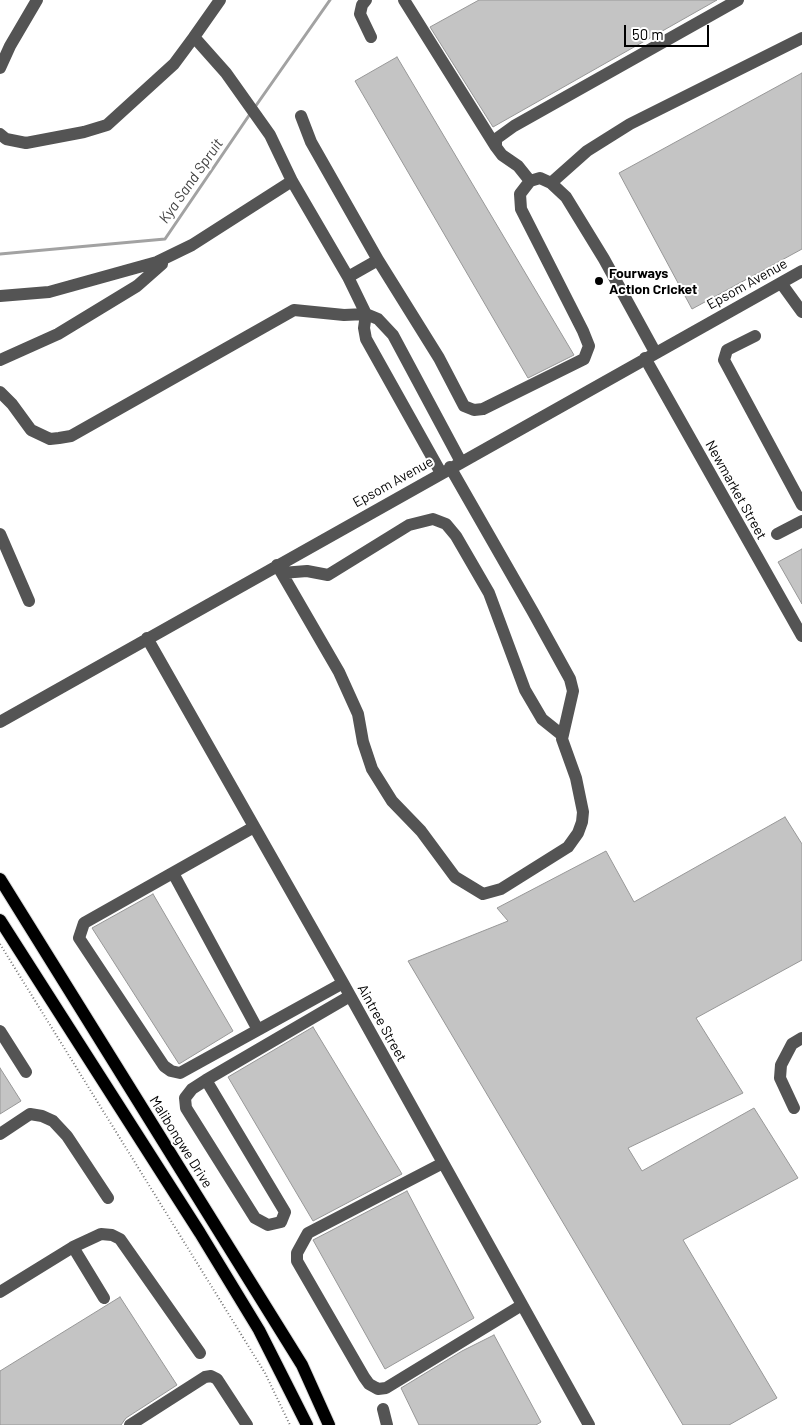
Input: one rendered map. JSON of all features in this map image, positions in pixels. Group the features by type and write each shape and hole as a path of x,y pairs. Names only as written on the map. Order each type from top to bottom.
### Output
{"main road":[{"name":"Malibongwe Drive","path":"0,879 275,1322 311,1383 329,1425"},
{"path":"0,920 200,1233 259,1330 307,1425"},
{"path":"259,1330 275,1322"}],"street":[{"path":"0,68 10,46 37,0"},
{"path":"0,134 6,139 26,143 84,132 107,125 174,64 220,0"},
{"path":"366,0 360,14 371,37"},
{"path":"404,0 496,147 502,155 518,166 530,181"},
{"path":"496,147 496,139 514,126 738,0"},
{"path":"194,37 226,73 270,135 292,181 348,277 366,314 364,328 366,339 451,467 570,679 573,699 562,735"},
{"path":"301,116 311,142 378,260 439,358 464,406 474,410 484,409 584,359 588,346 583,331 521,209 520,194 530,181 540,178 552,183 587,151 630,124 802,38"},
{"path":"0,300 49,292 121,274 172,255 192,245 292,181"},
{"name":"Newmarket Street","path":"552,183 571,205 802,636"},
{"path":"0,360 58,334 137,286 172,255"},
{"path":"348,277 378,260"},
{"name":"Epsom Avenue","path":"0,722 147,638 279,569 451,467 802,271"},
{"path":"781,283 802,312"},
{"path":"0,392 12,404 31,430 50,439 71,436 294,310 344,315 366,314 378,319 393,335 451,467"},
{"path":"754,336 727,350 724,360 802,505"},
{"path":"433,519 446,524 456,536 488,593 525,690 542,719 562,735 574,771 583,812 578,833 568,847 501,889 482,894 474,891 455,877 421,831 392,801 372,769 363,742 358,714 339,672 279,569 306,571 328,576 410,525 433,519"},
{"path":"777,534 802,521"},
{"path":"0,534 29,601"},
{"name":"Aintree Street","path":"147,638 343,983 589,1425"},
{"path":"254,827 84,923 80,938 164,1066 171,1071 180,1073 343,983"},
{"path":"173,872 258,1030"},
{"path":"206,1080 285,1212 280,1222 268,1225 255,1218 186,1108 186,1094 206,1080 350,996"},
{"path":"0,1031 26,1072"},
{"path":"794,1108 780,1078 781,1065 792,1044 802,1038"},
{"path":"0,1134 30,1114 42,1116 53,1121 67,1136 108,1198"},
{"path":"443,1163 308,1233 297,1253 297,1261 364,1377 369,1384 378,1389 386,1388 522,1305"},
{"path":"0,1292 73,1247 101,1234 112,1235 120,1240 200,1353"},
{"path":"73,1247 104,1298"},
{"path":"130,1425 205,1377 211,1376 217,1379 247,1425"},
{"path":"383,1409 388,1425"}],"path":[{"path":"0,944 264,1373 290,1425"}],"building":[{"path":"479,0 717,0 493,127 430,27"},
{"path":"397,57 574,355 528,378 355,81"},
{"path":"802,73 802,249 692,309 619,173"},
{"path":"802,549 802,604 778,562"},
{"path":"785,817 802,844 802,960 696,1018 743,1093 628,1148 642,1171 754,1108 798,1178 683,1240 777,1398 729,1425 683,1425 408,961 508,921 497,908 606,851 634,902"},
{"path":"153,894 233,1031 179,1064 92,928"},
{"path":"313,1027 402,1174 313,1221 228,1077"},
{"path":"0,1068 21,1101 0,1114"},
{"path":"407,1191 474,1318 385,1369 313,1240"},
{"path":"120,1297 177,1385 126,1418 121,1425 0,1425 0,1371"},
{"path":"494,1335 541,1422 536,1425 419,1425 401,1388 462,1351"}],"waterway":[{"name":"Kya Sand Spruit","path":"255,107 330,0"},
{"name":"Kya Sand Spruit","path":"0,254 165,239 250,114"}],"place":[{"name":"Fourways Action Cricket","path":"599,281"}]}
